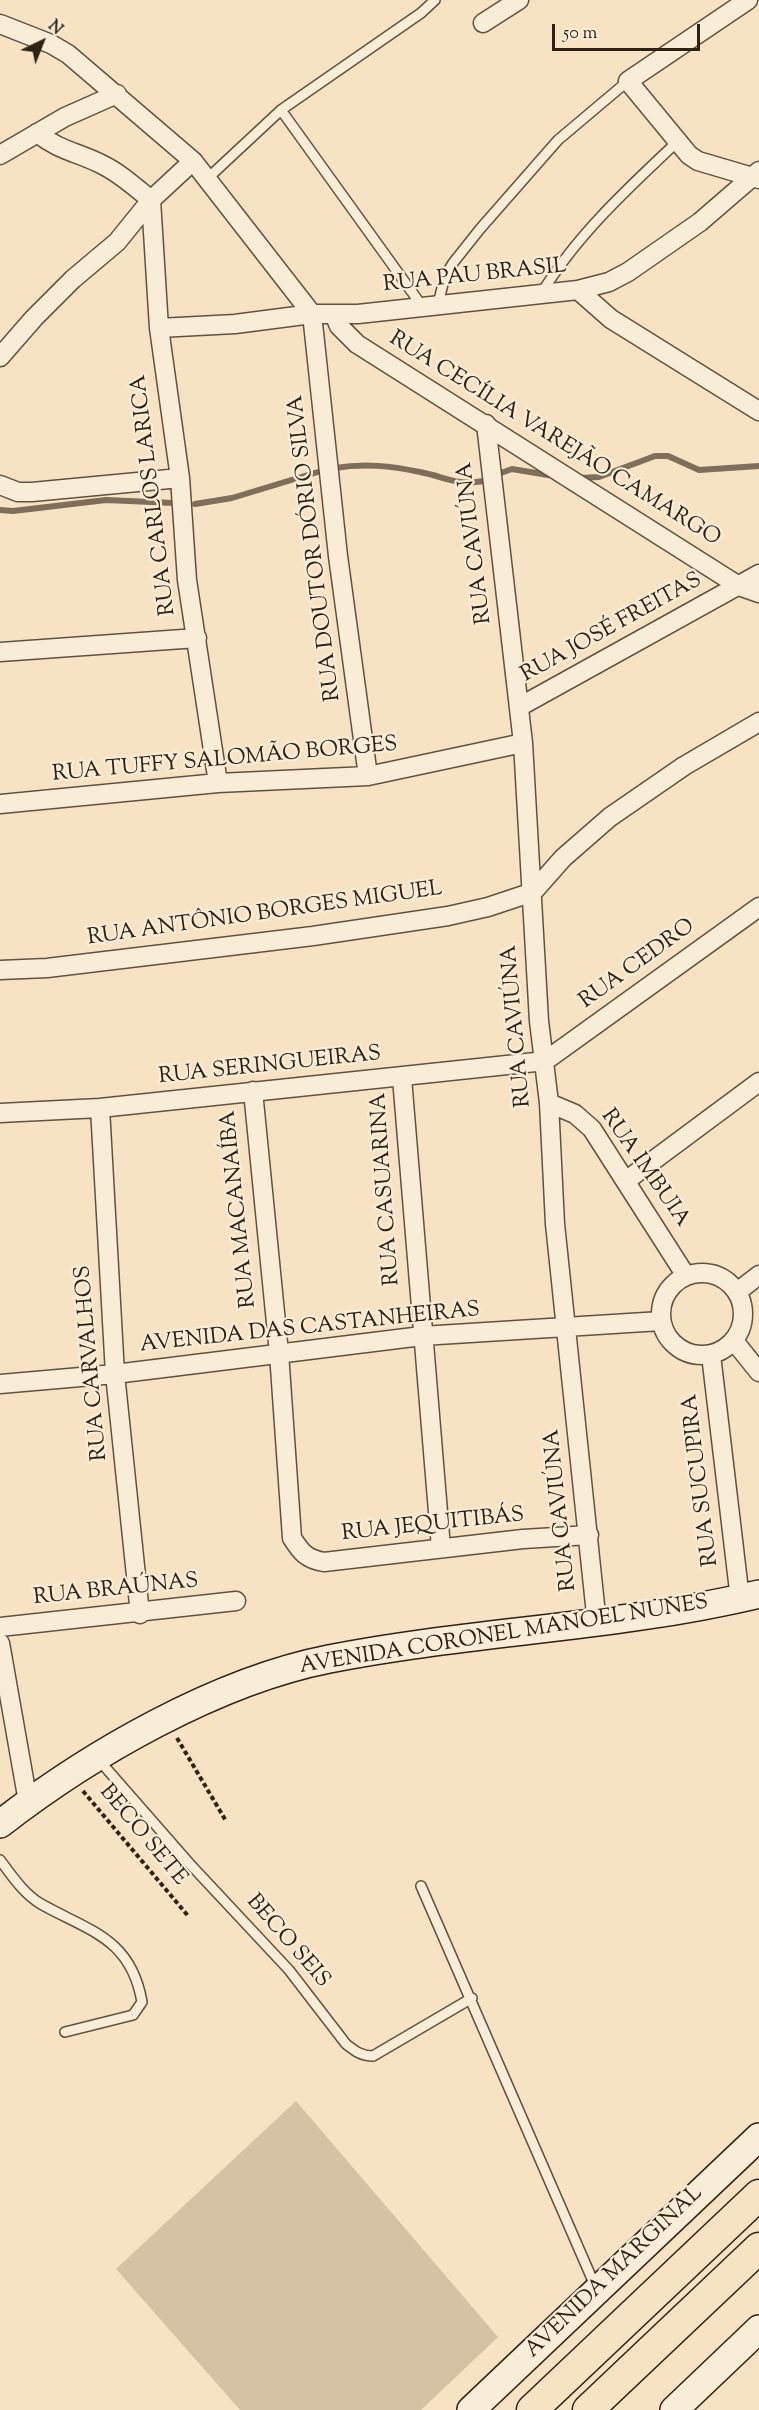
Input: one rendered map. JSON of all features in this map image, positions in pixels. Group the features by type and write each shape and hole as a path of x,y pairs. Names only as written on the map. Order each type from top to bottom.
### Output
{"main road":[{"path":"532,2410 759,2195"},
{"path":"588,2410 759,2248"}],"street":[{"path":"483,23 519,0"},
{"path":"748,0 628,81 676,142 698,161 757,175"},
{"path":"0,24 51,44 117,94 193,161 312,314"},
{"path":"0,155 65,117 117,94"},
{"path":"37,133 50,144 75,156 100,163 120,174 151,200"},
{"path":"0,357 34,318 117,242 151,200 193,161"},
{"name":"RUA PAU BRASIL","path":"159,328 235,324 312,314 334,314 578,290 609,282 628,272 700,222 757,175"},
{"name":"RUA CARLOS LARICA","path":"151,200 159,328 180,478 187,580 218,783"},
{"path":"578,290 611,319 759,411"},
{"name":"RUA DOUTOR DÓRIO SILVA","path":"312,314 338,556 368,776"},
{"name":"RUA CECÍLIA VAREJÃO CAMARGO","path":"334,314 339,326 357,344 739,586 759,593"},
{"name":"RUA CAVIÚNA","path":"486,424 523,743 539,1021 549,1103 555,1224 590,1535 597,1624"},
{"path":"0,485 18,492 32,492 180,478"},
{"name":"RUA JOSÉ FREITAS","path":"519,707 759,574"},
{"path":"0,652 197,639"},
{"path":"533,892 563,858 610,817 684,766 759,722"},
{"name":"RUA TUFFY SALOMÃO BORGES","path":"0,804 218,783 368,776 523,743"},
{"name":"RUA ANTÔNIO BORGES MIGUEL","path":"0,970 47,968 314,936 448,916 488,907 533,892"},
{"name":"RUA CEDRO","path":"545,1061 759,907"},
{"name":"RUA SERINGUEIRAS","path":"0,1113 100,1108 402,1078 545,1061"},
{"name":"RUA CASUARINA","path":"402,1078 441,1548"},
{"path":"627,1180 759,1082"},
{"name":"RUA MACANAÍBA","path":"253,1091 279,1353 292,1538"},
{"name":"RUA IMBUIA","path":"549,1103 575,1113 592,1129 627,1180 686,1276"},
{"name":"RUA CARVALHOS","path":"100,1108 115,1374 140,1614"},
{"path":"700,1273 714,1275 727,1282 737,1292 744,1317 734,1341 724,1350 711,1355 698,1355 679,1348 666,1334 661,1321 661,1307 666,1294 675,1283 686,1276 700,1273"},
{"path":"737,1292 759,1275"},
{"name":"AVENIDA DAS CASTANHEIRAS","path":"0,1384 115,1374 422,1336 661,1321"},
{"path":"734,1341 759,1372"},
{"name":"RUA SUCUPIRA","path":"711,1355 749,1596"},
{"name":"RUA JEQUITIBÁS","path":"292,1538 302,1554 311,1560 324,1562 441,1548 590,1535"},
{"name":"AVENIDA CORONEL MANOEL NUNES","path":"0,1824 28,1802 138,1732 222,1694 291,1669 328,1659 597,1624 749,1596"},
{"name":"RUA BRAÚNAS","path":"0,1628 140,1614 236,1601"},
{"path":"0,1643 28,1802"},
{"name":"AVENIDA MARGINAL","path":"471,2410 759,2137"},
{"path":"674,2410 759,2329"}],"lane":[{"path":"208,178 281,110 421,13 435,0"},
{"path":"281,110 430,305 453,263 558,140 628,81"},
{"path":"541,294 560,264 620,196 676,142"},
{"name":"BECO SEIS","path":"98,1759 189,1863 289,1970 346,2044 356,2052 364,2056 373,2056 472,1998"},
{"path":"0,1860 21,1888 39,1903 95,1930 113,1946 138,1978 142,2002 133,2015 65,2032"},
{"path":"421,1886 472,1998 597,2289"}],"path":[{"path":"166,1719 226,1821"},
{"name":"BECO SETE","path":"70,1776 189,1917"}],"shaded area":[{"path":"296,2101 498,2337 421,2410 240,2410 116,2269"}],"waterway":[{"path":"580,478 599,477 655,456 668,456 699,470 759,466"},
{"path":"335,468 367,465 420,472 458,482 484,481"},
{"path":"495,475 512,469 554,476"},
{"path":"195,504 232,498 321,471"},
{"path":"0,510 13,511 106,500 174,503"}]}
